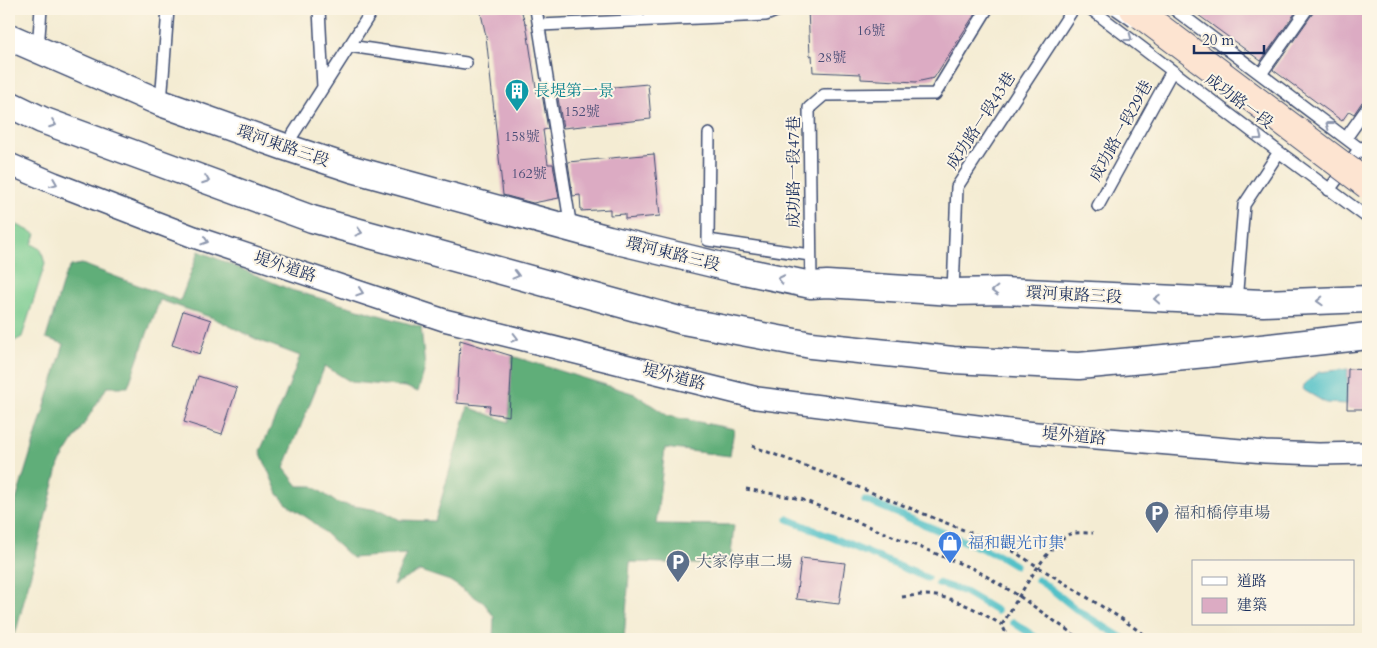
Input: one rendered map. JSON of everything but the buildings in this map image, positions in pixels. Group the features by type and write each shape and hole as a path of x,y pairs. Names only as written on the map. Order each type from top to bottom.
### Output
{"main road":[{"path":"1134,9 1368,185"}],"street":[{"name":"環河東路三段","path":"9,37 161,103 352,169 734,270 811,285 836,284 953,292 1003,291 1263,304 1368,299"},
{"path":"9,104 42,120 312,219 683,321 811,346 953,360 1079,366 1368,336"},
{"name":"堤外道路","path":"9,164 194,237 444,320 756,398 1025,432 1266,452 1368,453"}],"lane":[{"path":"38,50 41,9"},
{"path":"161,103 168,9"},
{"path":"319,9 323,87"},
{"path":"285,147 373,9"},
{"path":"536,9 571,228"},
{"path":"540,25 657,14 766,15 778,9"},
{"name":"成功路一段47巷","path":"811,285 809,108 824,95 935,94 987,9"},
{"name":"成功路一段43巷","path":"953,292 957,188 1073,9"},
{"name":"成功路一段","path":"1091,9 1368,218"},
{"path":"1116,9 1368,198"},
{"path":"1261,74 1307,9"},
{"path":"1177,10 1346,138 1366,150 1329,190"},
{"path":"349,46 466,64"},
{"name":"成功路一段29巷","path":"1098,206 1172,71"},
{"path":"1346,138 1368,107"},
{"path":"709,134 708,240 810,255"},
{"path":"1236,302 1244,206 1279,152"}],"path":[{"path":"752,446 1008,548 1122,618 1150,639"},
{"path":"746,489 801,499 976,570 1019,596 1080,639"},
{"path":"1002,624 1038,566 1057,543 1069,534 1093,533"},
{"path":"902,597 924,595 943,597 974,608 1002,624 1009,639"}],"green space":[{"path":"9,221 36,234 32,244 41,249 45,264 22,337 9,344 9,283 11,276 9,275"},
{"path":"199,251 291,290 421,327 425,368 418,392 406,387 351,382 325,366 284,468 298,486 313,486 337,503 383,511 400,520 435,521 468,407 509,422 512,356 635,394 668,416 734,429 730,456 665,448 656,524 734,525 730,565 630,562 624,639 493,639 494,617 484,603 450,581 420,571 393,585 406,554 352,558 312,521 288,505 278,494 260,451 283,401 300,356 258,340 213,318 160,300 128,387 107,387 59,464 16,632 9,639 9,523 64,344 46,338 65,275 71,266 82,264 180,301"}],"water":[{"path":"1348,369 1347,404 1326,403 1302,389 1304,384 1319,372"}],"waterway":[{"path":"865,500 1000,556 1015,565"},
{"path":"788,519 927,578"},
{"path":"1038,580 1077,610 1124,639"},
{"path":"938,583 965,592 997,611"},
{"path":"1013,622 1038,639"}],"place":[{"name":"長堤第一景","path":"517,112"},
{"name":"福和橋停車場","path":"1157,534"},
{"name":"福和觀光市集","path":"950,564"},
{"name":"大家停車二場","path":"678,583"}]}
